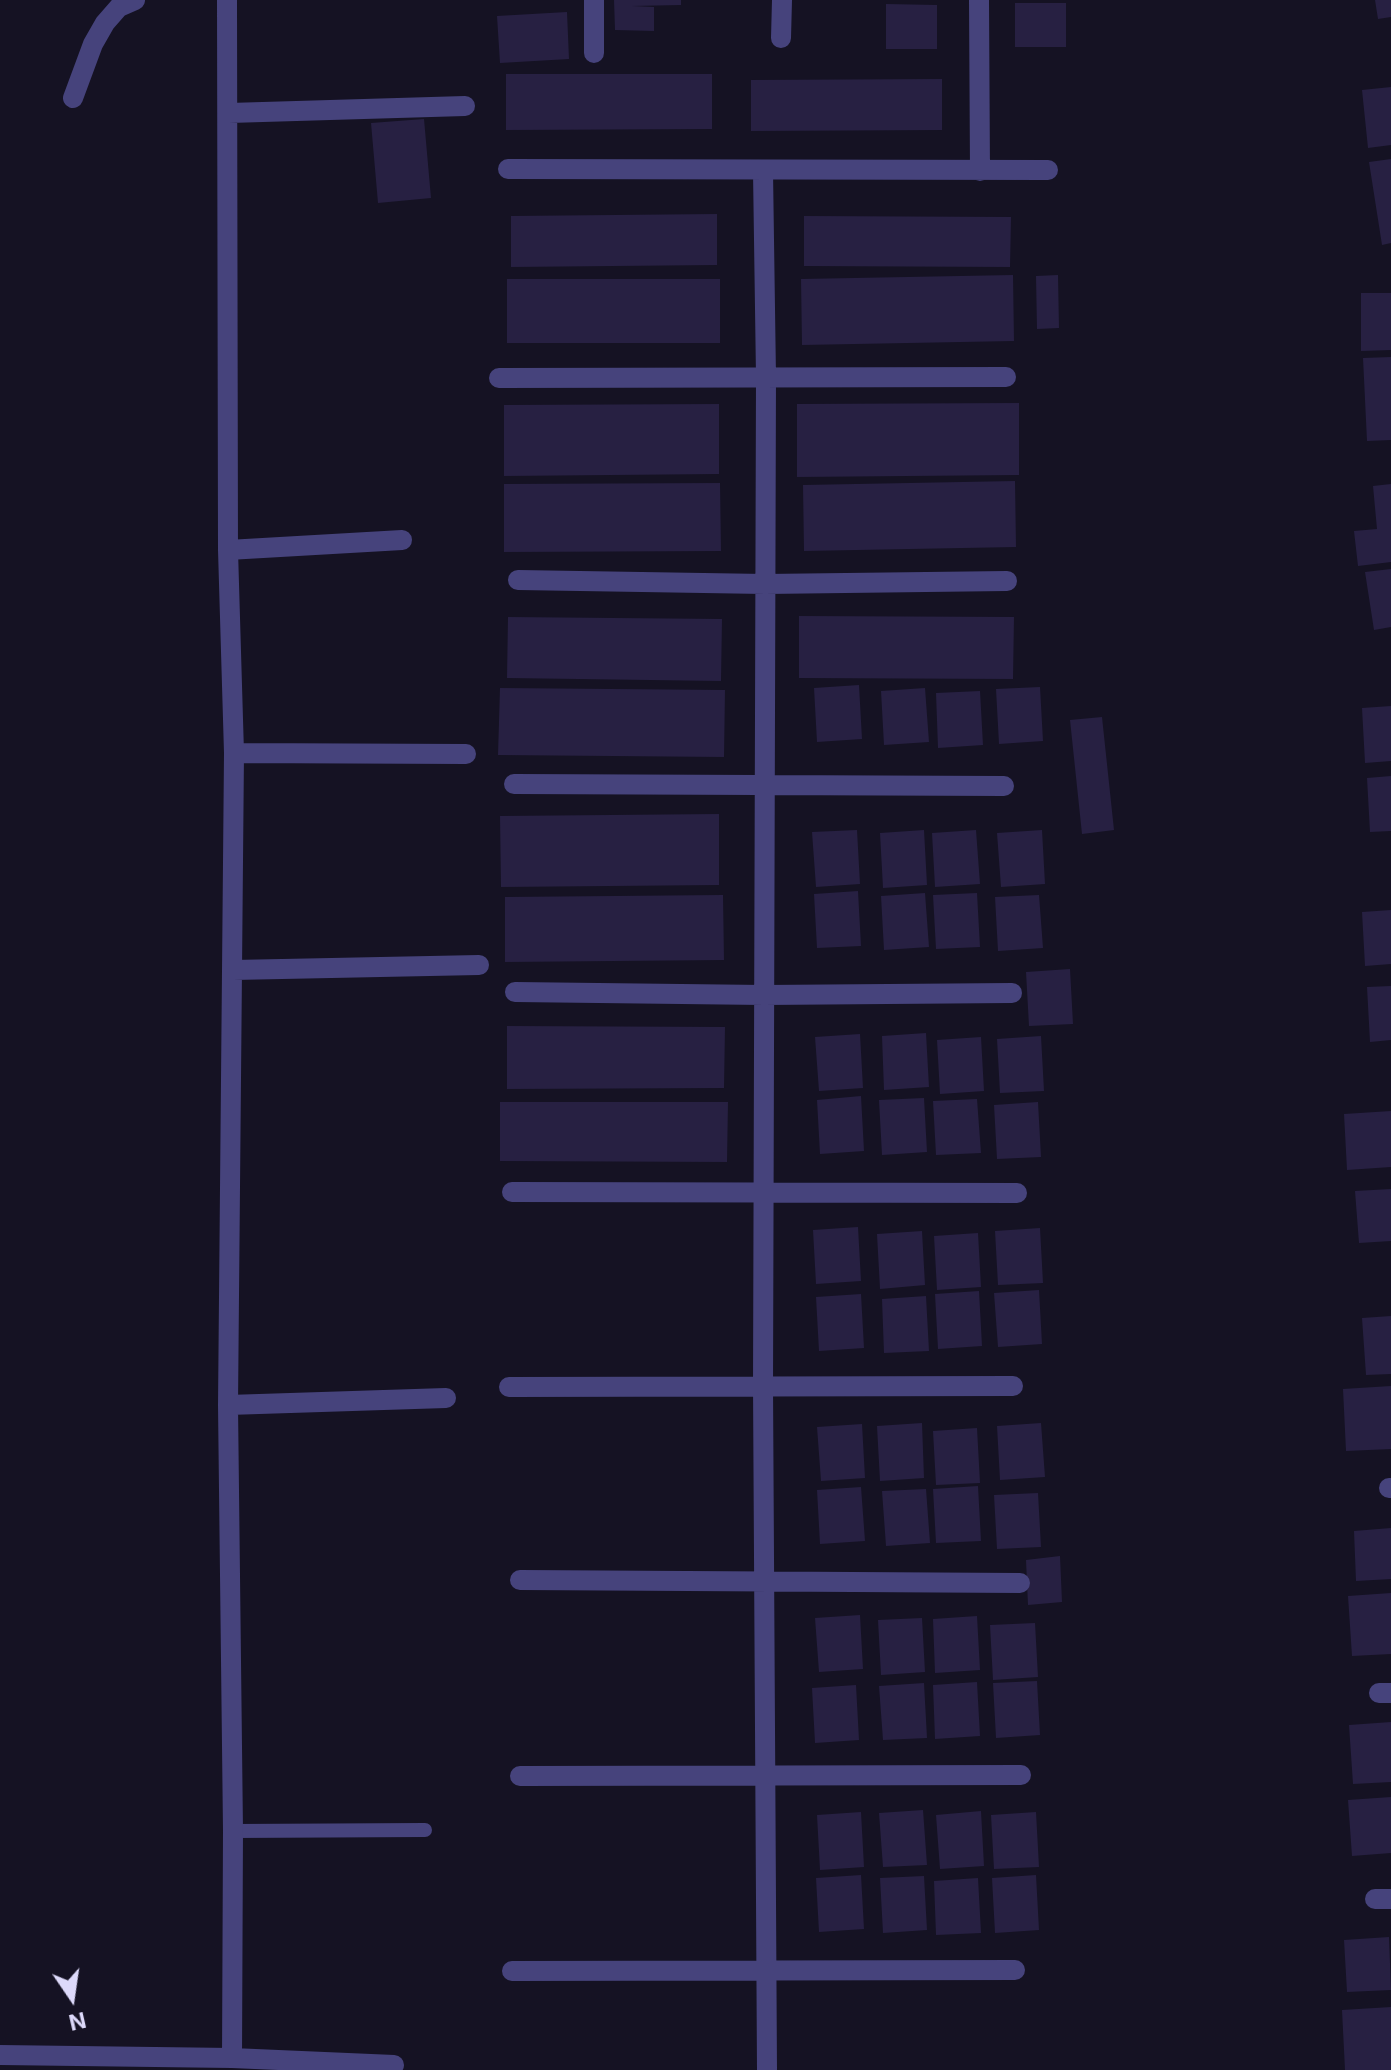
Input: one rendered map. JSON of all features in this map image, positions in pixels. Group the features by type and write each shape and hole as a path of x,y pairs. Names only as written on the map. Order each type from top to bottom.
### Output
{"street":[{"path":"73,98 93,44 105,23 119,7 135,0"},
{"path":"227,0 228,550 234,753 228,1405 232,2058"},
{"path":"594,0 594,53"},
{"path":"781,38 782,0"},
{"path":"979,0 980,171"},
{"path":"229,113 465,106"},
{"path":"508,169 1048,170"},
{"path":"763,171 766,377 763,1385 767,2070"},
{"path":"499,378 1006,377"},
{"path":"228,550 402,540"},
{"path":"518,580 765,584 1007,581"},
{"path":"234,753 466,754"},
{"path":"514,784 1004,786"},
{"path":"233,970 479,965"},
{"path":"515,992 764,995 1012,993"},
{"path":"512,1192 1017,1193"},
{"path":"509,1387 1013,1386"},
{"path":"228,1405 446,1398"},
{"path":"520,1580 1020,1583"},
{"path":"520,1776 1021,1775"},
{"path":"512,1971 1015,1970"},
{"path":"0,2055 232,2058 394,2065"}],"lane":[{"path":"233,1831 425,1830"}],"building":[{"path":"614,0 681,0 681,5 632,6 654,7 654,31 615,30"},
{"path":"1375,0 1391,0 1391,17 1378,19"},
{"path":"1015,3 1066,3 1066,47 1015,47"},
{"path":"886,4 937,5 937,49 886,49"},
{"path":"567,12 569,59 500,63 497,16"},
{"path":"506,74 712,74 712,129 506,130"},
{"path":"942,79 942,130 751,131 751,80"},
{"path":"1391,87 1391,145 1368,148 1362,90"},
{"path":"424,119 431,198 378,203 371,123"},
{"path":"1391,159 1391,243 1382,245 1369,162"},
{"path":"717,214 717,265 511,267 511,216"},
{"path":"804,216 1011,217 1010,267 804,266"},
{"path":"1013,275 1014,341 802,345 801,279"},
{"path":"1058,275 1059,328 1037,329 1036,276"},
{"path":"507,279 720,279 720,343 507,343"},
{"path":"1361,293 1391,293 1391,350 1361,351"},
{"path":"1391,357 1391,440 1367,441 1363,358"},
{"path":"1019,403 1019,475 797,477 797,404"},
{"path":"719,404 719,474 504,476 504,405"},
{"path":"1015,481 1016,547 804,551 803,485"},
{"path":"720,483 721,551 504,552 504,484"},
{"path":"1391,484 1391,562 1358,566 1354,531 1377,529 1373,486"},
{"path":"1391,569 1391,627 1374,630 1365,572"},
{"path":"799,616 1014,617 1013,679 799,678"},
{"path":"508,617 722,619 721,681 507,678"},
{"path":"859,685 862,739 817,742 814,688"},
{"path":"1040,687 1043,741 999,744 996,689"},
{"path":"500,688 725,690 724,757 498,755"},
{"path":"925,688 929,742 884,745 881,691"},
{"path":"980,691 983,745 938,748 936,693"},
{"path":"1391,706 1391,761 1365,763 1362,708"},
{"path":"1102,717 1114,830 1082,834 1070,720"},
{"path":"1391,776 1391,831 1370,832 1367,778"},
{"path":"719,814 719,885 501,887 500,816"},
{"path":"857,830 860,884 816,887 812,832"},
{"path":"924,830 927,885 883,888 880,833"},
{"path":"976,830 980,884 935,887 932,833"},
{"path":"1042,830 1045,884 1001,887 997,833"},
{"path":"858,891 861,946 817,948 814,894"},
{"path":"925,893 929,947 884,950 881,896"},
{"path":"977,893 980,947 936,949 933,895"},
{"path":"723,895 724,960 505,962 505,897"},
{"path":"1039,895 1043,948 998,951 995,897"},
{"path":"1391,910 1391,964 1365,966 1362,912"},
{"path":"1070,969 1073,1024 1029,1026 1026,972"},
{"path":"1391,986 1391,1040 1370,1042 1367,987"},
{"path":"507,1026 725,1027 724,1088 507,1089"},
{"path":"926,1033 929,1087 884,1090 882,1036"},
{"path":"860,1034 863,1088 819,1091 815,1037"},
{"path":"1041,1036 1044,1091 1000,1093 997,1039"},
{"path":"981,1037 984,1091 940,1094 937,1040"},
{"path":"861,1096 864,1151 820,1154 817,1100"},
{"path":"924,1098 927,1152 882,1155 879,1100"},
{"path":"977,1099 981,1153 936,1155 933,1101"},
{"path":"500,1102 728,1102 727,1162 500,1161"},
{"path":"1038,1102 1041,1157 997,1159 994,1105"},
{"path":"1391,1111 1391,1167 1347,1170 1344,1114"},
{"path":"1391,1189 1391,1241 1359,1243 1355,1191"},
{"path":"858,1227 861,1281 816,1284 813,1230"},
{"path":"1040,1228 1043,1283 998,1285 995,1231"},
{"path":"922,1231 925,1285 880,1289 877,1234"},
{"path":"978,1233 981,1287 937,1290 934,1236"},
{"path":"1039,1290 1042,1344 998,1347 994,1293"},
{"path":"979,1291 982,1346 938,1349 935,1294"},
{"path":"861,1294 864,1348 819,1351 816,1297"},
{"path":"926,1296 929,1351 884,1353 882,1299"},
{"path":"1391,1316 1391,1374 1366,1375 1362,1318"},
{"path":"1391,1386 1391,1449 1346,1451 1343,1389"},
{"path":"922,1423 924,1478 880,1481 877,1426"},
{"path":"1041,1423 1045,1477 1000,1480 997,1426"},
{"path":"862,1424 865,1478 821,1481 817,1427"},
{"path":"977,1428 980,1483 936,1485 933,1431"},
{"path":"978,1486 981,1541 936,1543 933,1489"},
{"path":"861,1487 865,1541 820,1544 817,1490"},
{"path":"926,1489 930,1543 886,1546 882,1491"},
{"path":"1038,1493 1041,1547 997,1549 994,1495"},
{"path":"1391,1528 1391,1579 1356,1581 1354,1531"},
{"path":"1060,1556 1062,1602 1028,1605 1026,1560"},
{"path":"1391,1593 1391,1654 1352,1656 1348,1596"},
{"path":"860,1615 863,1669 819,1672 815,1618"},
{"path":"977,1616 980,1670 935,1673 933,1619"},
{"path":"922,1618 925,1672 881,1675 878,1620"},
{"path":"1035,1623 1038,1677 993,1680 990,1625"},
{"path":"1037,1681 1040,1735 996,1738 993,1683"},
{"path":"977,1682 980,1736 935,1739 933,1685"},
{"path":"924,1683 927,1738 883,1740 879,1686"},
{"path":"856,1685 859,1740 815,1743 812,1688"},
{"path":"1391,1722 1391,1782 1353,1784 1349,1725"},
{"path":"1391,1797 1391,1853 1352,1856 1348,1800"},
{"path":"923,1810 927,1865 883,1867 879,1813"},
{"path":"981,1811 984,1866 940,1869 936,1815"},
{"path":"861,1812 864,1867 820,1870 817,1815"},
{"path":"1036,1812 1039,1867 994,1869 991,1815"},
{"path":"861,1875 864,1929 819,1932 816,1878"},
{"path":"1036,1875 1039,1930 995,1933 992,1878"},
{"path":"924,1876 927,1930 883,1933 880,1878"},
{"path":"978,1878 981,1933 936,1935 934,1881"},
{"path":"1389,1937 1391,1990 1347,1992 1344,1940"},
{"path":"1391,2007 1391,2070 1345,2070 1342,2010"}]}
